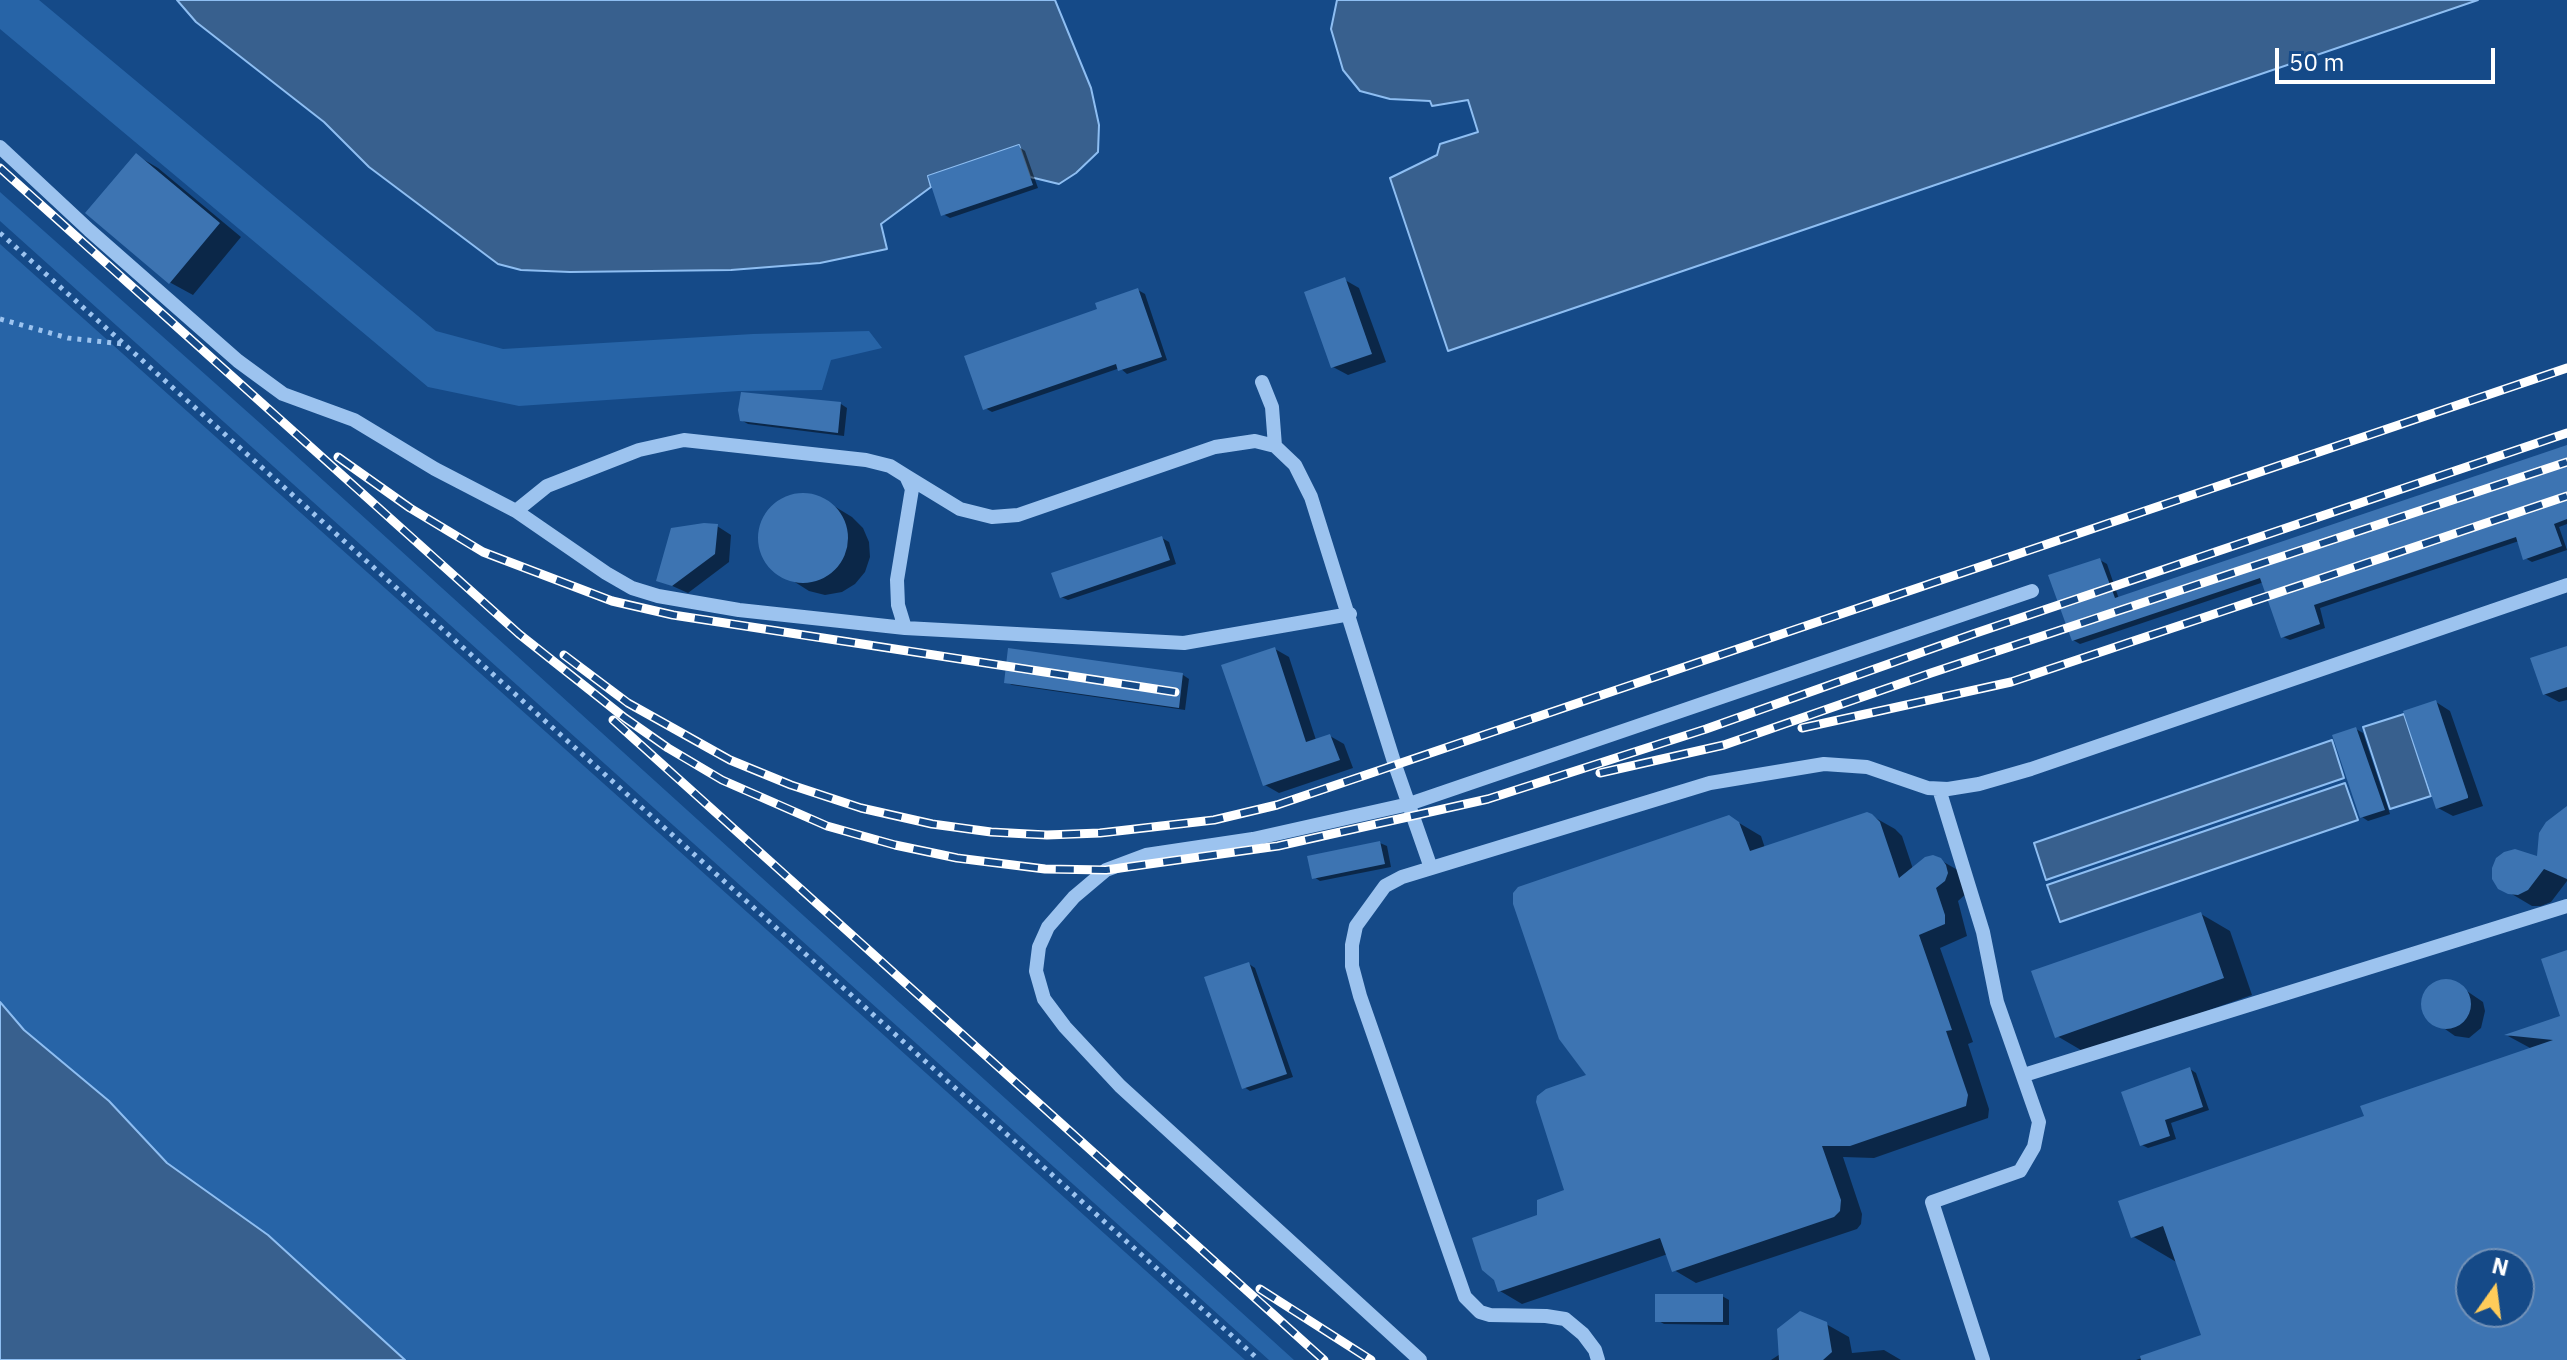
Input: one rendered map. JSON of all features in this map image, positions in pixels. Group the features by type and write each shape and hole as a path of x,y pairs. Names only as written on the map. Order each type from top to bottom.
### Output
{"lane":[{"path":"0,147 238,361 283,394 354,420 435,469 516,511 632,588 658,596 739,610 905,628 1184,643 1350,614"},
{"path":"1262,382 1272,407 1275,446"},
{"path":"516,511 547,486 639,450 684,440 866,460 890,466 960,509 992,517 1018,515 1215,447 1255,441 1275,446 1295,465 1311,497 1431,868"},
{"path":"905,628 898,605 897,580 912,489 906,476"},
{"path":"1598,1360 1583,1334 1565,1319 1490,1315 1480,1312 1465,1297 1352,966 1356,926 1385,886 1402,877 1710,783 1824,764 1867,767 1928,788 1979,784 2031,769 2567,585"},
{"path":"1420,1360 1120,1086 1065,1027 1044,999 1036,971 1039,947 1048,927 1074,897 1106,870 1146,855 1253,839 1409,804 2032,591"},
{"path":"1939,789 1983,932 1997,1002 2039,1122 2034,1147 2020,1171 1932,1202 1983,1360"},
{"path":"2024,1075 2567,906"}],"path":[{"path":"0,233 1259,1360"},
{"path":"0,319 68,338 124,344"}],"shaded area":[{"path":"0,0 39,0 436,331 503,349 753,334 869,331 882,348 831,360 822,390 739,391 519,406 428,387 0,29"},
{"path":"177,0 1055,0 1091,88 1099,125 1098,152 1059,184 1030,177 1019,145 928,176 931,187 881,224 887,249 820,263 731,270 521,270 498,264 369,167 324,122 196,22"},
{"path":"1337,0 2478,0 1448,351 1390,178 1437,155 1440,144 1478,132 1468,100 1432,106 1430,101 1390,99 1360,91 1343,70 1331,29"},
{"path":"0,192 261,424 1294,1360 1269,1360 0,221"},
{"path":"0,244 1245,1360 405,1360 268,1235 167,1163 109,1101 24,1030 0,1002"},
{"path":"2404,714 2431,796 2390,809 2363,727"},
{"path":"2332,740 2344,778 2046,880 2034,843"},
{"path":"2345,783 2358,820 2060,922 2047,885"},
{"path":"0,1002 24,1030 109,1101 167,1163 268,1235 405,1360 0,1360"}],"building":[{"path":"1019,145 1033,185 941,216 928,176"},
{"path":"136,153 220,223 169,284 85,213"},
{"path":"1345,277 1372,354 1331,368 1304,292"},
{"path":"1138,288 1162,357 1118,371 1116,364 983,410 964,356 1097,309 1095,303"},
{"path":"741,392 841,402 838,433 740,421"},
{"path":"2567,445 2567,519 2554,524 2562,546 2523,560 2516,537 2314,605 2320,624 2281,638 2260,578 2072,641 2048,575 2100,558 2115,598"},
{"path":"803,493 828,501 840,513 848,538 840,563 828,575 803,583 778,575 766,563 758,538 766,513 778,501"},
{"path":"718,524 715,554 672,586 656,581 671,528"},
{"path":"1162,536 1170,560 1060,598 1051,573"},
{"path":"2567,646 2567,687 2543,695 2530,658"},
{"path":"1275,647 1306,742 1330,734 1340,760 1263,786 1221,665"},
{"path":"1008,648 1183,673 1179,708 1004,683"},
{"path":"2436,700 2468,798 2436,809 2403,711"},
{"path":"2356,727 2385,810 2360,818 2332,735"},
{"path":"2567,806 2567,879 2544,869 2528,890 2518,895 2498,889 2492,879 2496,858 2515,849 2537,856 2539,833 2546,822"},
{"path":"1867,812 1880,822 1899,878 1925,857 1933,855 1941,858 1946,865 1948,873 1945,881 1936,888 1945,924 1919,935 1952,1030 1946,1031 1968,1095 1966,1106 1850,1146 1822,1146 1841,1200 1840,1211 1834,1217 1672,1272 1660,1238 1498,1292 1494,1280 1482,1270 1472,1238 1537,1215 1537,1200 1564,1190 1536,1102 1537,1096 1546,1089 1586,1075 1559,1039 1513,904 1513,893 1518,887 1729,815 1739,822 1750,851"},
{"path":"1380,841 1385,864 1312,879 1307,856"},
{"path":"2201,912 2224,978 2055,1038 2031,971"},
{"path":"2567,950 2567,1360 2141,1360 2140,1356 2201,1335 2163,1226 2131,1238 2118,1201 2364,1116 2360,1106 2553,1040 2504,1035 2560,1016 2541,959"},
{"path":"1249,962 1287,1074 1242,1089 1204,977"},
{"path":"2436,980 2456,980 2470,994 2470,1014 2456,1028 2436,1028 2422,1014 2422,994"},
{"path":"2190,1067 2203,1107 2165,1120 2170,1136 2140,1146 2121,1092"},
{"path":"1655,1294 1723,1294 1723,1322 1655,1322"},
{"path":"1800,1311 1827,1322 1832,1352 1823,1360 1779,1360 1777,1329"}],"railway":[{"path":"0,168 519,634 668,748 722,780 827,826 957,858 1045,869 1106,870 1278,846 1488,799 1706,729 1973,634 2567,433"},
{"path":"564,655 628,703 730,760 791,785 861,808 932,824 1047,835 1100,833 1214,820 1277,805 2567,368"},
{"path":"338,457 410,508 483,552 612,601 673,615 1175,692"},
{"path":"1600,773 1724,745 2567,462"},
{"path":"1802,728 2011,682 2567,496"},
{"path":"613,720 1324,1360"},
{"path":"1260,1289 1371,1360"}]}
